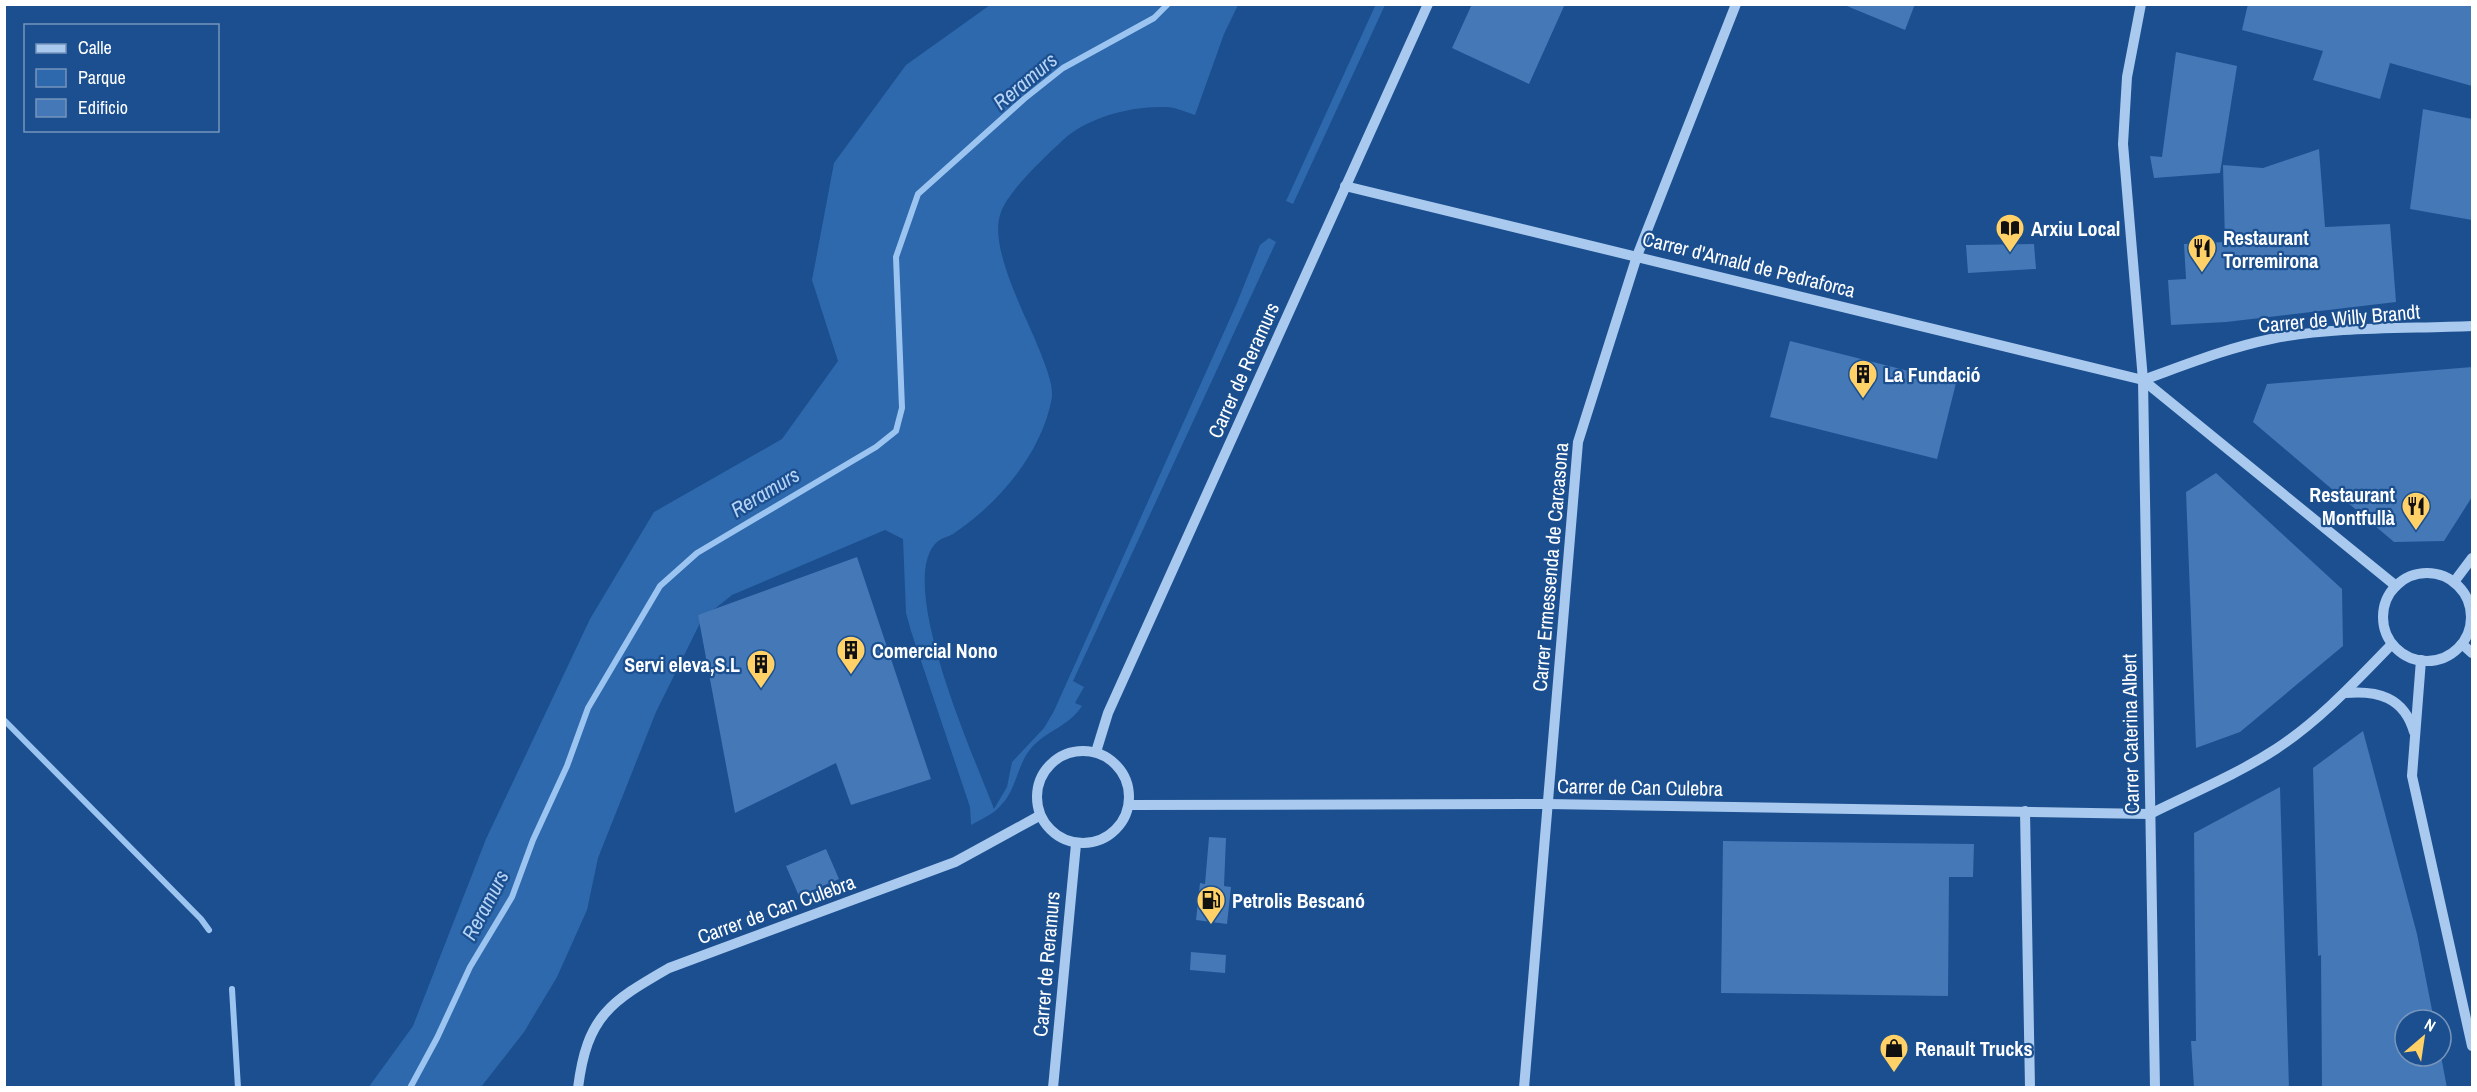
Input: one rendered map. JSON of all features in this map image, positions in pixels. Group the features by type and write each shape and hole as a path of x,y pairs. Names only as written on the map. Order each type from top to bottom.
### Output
{"street":[{"name":"Carrer de Reramurs","path":"1096,752 1108,713 1428,4"},
{"name":"Carrer Ermessenda de Carcasona","path":"1524,1088 1578,442 1637,256 1736,4"},
{"name":"Carrer Caterina Albert","path":"2141,4 2127,77 2123,144 2143,380 2155,1088"},
{"name":"Carrer d'Arnald de Pedraforca","path":"1345,186 2143,380"},
{"name":"Carrer de Willy Brandt","path":"2143,380 2218,353 2271,339 2341,332 2472,326"},
{"path":"2143,380 2396,586"},
{"path":"2454,582 2472,558"},
{"path":"2424,573 2445,576 2454,582 2464,592 2470,604 2470,625 2462,644 2439,660 2421,660 2405,655 2392,644 2383,618 2386,601 2396,586 2404,579 2424,573"},
{"path":"2150,814 2238,772 2278,748 2318,718 2392,644"},
{"path":"2462,644 2472,653"},
{"path":"2421,660 2412,776 2472,1046"},
{"path":"2344,693 2366,691 2383,695 2398,703 2407,714 2416,739"},
{"path":"1072,751 1096,752 1120,769 1129,784 1129,805 1116,831 1094,843 1076,844 1052,833 1039,816 1038,780 1056,758 1072,751"},
{"name":"Carrer de Can Culebra","path":"1129,805 1547,804 2150,814"},
{"path":"2025,811 2030,1088"},
{"name":"Carrer de Can Culebra","path":"579,1088 581,1064 590,1036 611,1004 631,990 669,968 955,862 1039,816"},
{"name":"Carrer de Reramurs","path":"1053,1088 1076,844"}],"green space":[{"path":"1376,4 1385,5 1293,204 1286,201"},
{"path":"990,5 1238,5 1224,34 1195,115 1165,107 1138,108 1111,114 1085,125 1063,140 1028,174 1005,203 1001,212 998,227 1004,263 1047,371 1052,390 1051,402 1037,441 1015,477 970,522 937,542 926,563 925,593 931,631 943,672 994,809 1007,787 1012,762 1044,728 1054,711 1237,303 1260,245 1269,238 1276,242 1073,681 1084,687 1075,703 1082,706 1065,723 1032,747 1023,761 1007,798 995,811 971,825 970,807 906,613 903,539 885,530 732,595 702,619 656,712 598,858 587,910 557,977 524,1032 481,1087 368,1088 413,1026 486,839 590,619 654,512 782,439 838,361 812,280 834,163 906,65"}],"building":[{"path":"1472,4 1565,4 1529,84 1452,48"},
{"path":"1842,4 1915,4 1905,30"},
{"path":"2248,4 2472,4 2472,86 2390,63 2380,99 2313,80 2323,51 2242,30"},
{"path":"2176,52 2237,66 2220,173 2154,178 2150,156 2162,157"},
{"path":"2423,109 2472,119 2472,220 2410,209"},
{"path":"2319,149 2325,227 2390,224 2396,302 2226,322 2171,325 2168,280 2186,279 2184,244 2225,242 2223,165 2263,168"},
{"path":"2034,244 2036,269 1968,273 1966,245"},
{"name":"La Fundació","path":"1790,341 1956,383 1937,459 1770,417"},
{"path":"2472,367 2472,497 2444,541 2394,542 2253,422 2267,384"},
{"path":"2216,473 2342,589 2343,646 2240,732 2196,748 2186,492"},
{"path":"857,557 931,779 851,805 836,763 735,813 698,615"},
{"path":"2363,731 2417,934 2432,1008 2393,1008 2393,1068 2443,1068 2447,1088 2322,1088 2321,955 2318,956 2313,768"},
{"path":"2280,787 2289,1088 2194,1088 2191,1041 2196,1041 2194,833"},
{"path":"1209,837 1226,838 1224,886 1231,887 1227,924 1196,920 1200,883 1205,884"},
{"path":"1723,841 1974,844 1973,877 1949,877 1948,996 1721,993"},
{"path":"826,849 839,879 799,896 786,866"},
{"path":"1191,952 1226,955 1225,973 1190,970"}],"waterway":[{"name":"Reramurs","path":"410,1088 437,1038 470,967 512,897 533,840 567,766 588,708 660,586 697,553 876,447 896,431 902,408 896,257 918,194 1024,99 1063,68 1154,18 1168,4"},
{"path":"4,720 201,919 209,930"},
{"path":"232,989 238,1088"}],"place":[{"name":"Arxiu Local","path":"2010,254"},
{"name":"Restaurant Torremirona","path":"2202,274"},
{"name":"La Fundació","path":"1863,400"},
{"name":"Restaurant Montfullà","path":"2416,532"},
{"name":"Comercial Nono","path":"851,676"},
{"name":"Servi eleva,S.L","path":"761,690"},
{"name":"Petrolis Bescanó","path":"1211,926"},
{"name":"Renault Trucks","path":"1894,1074"}]}
